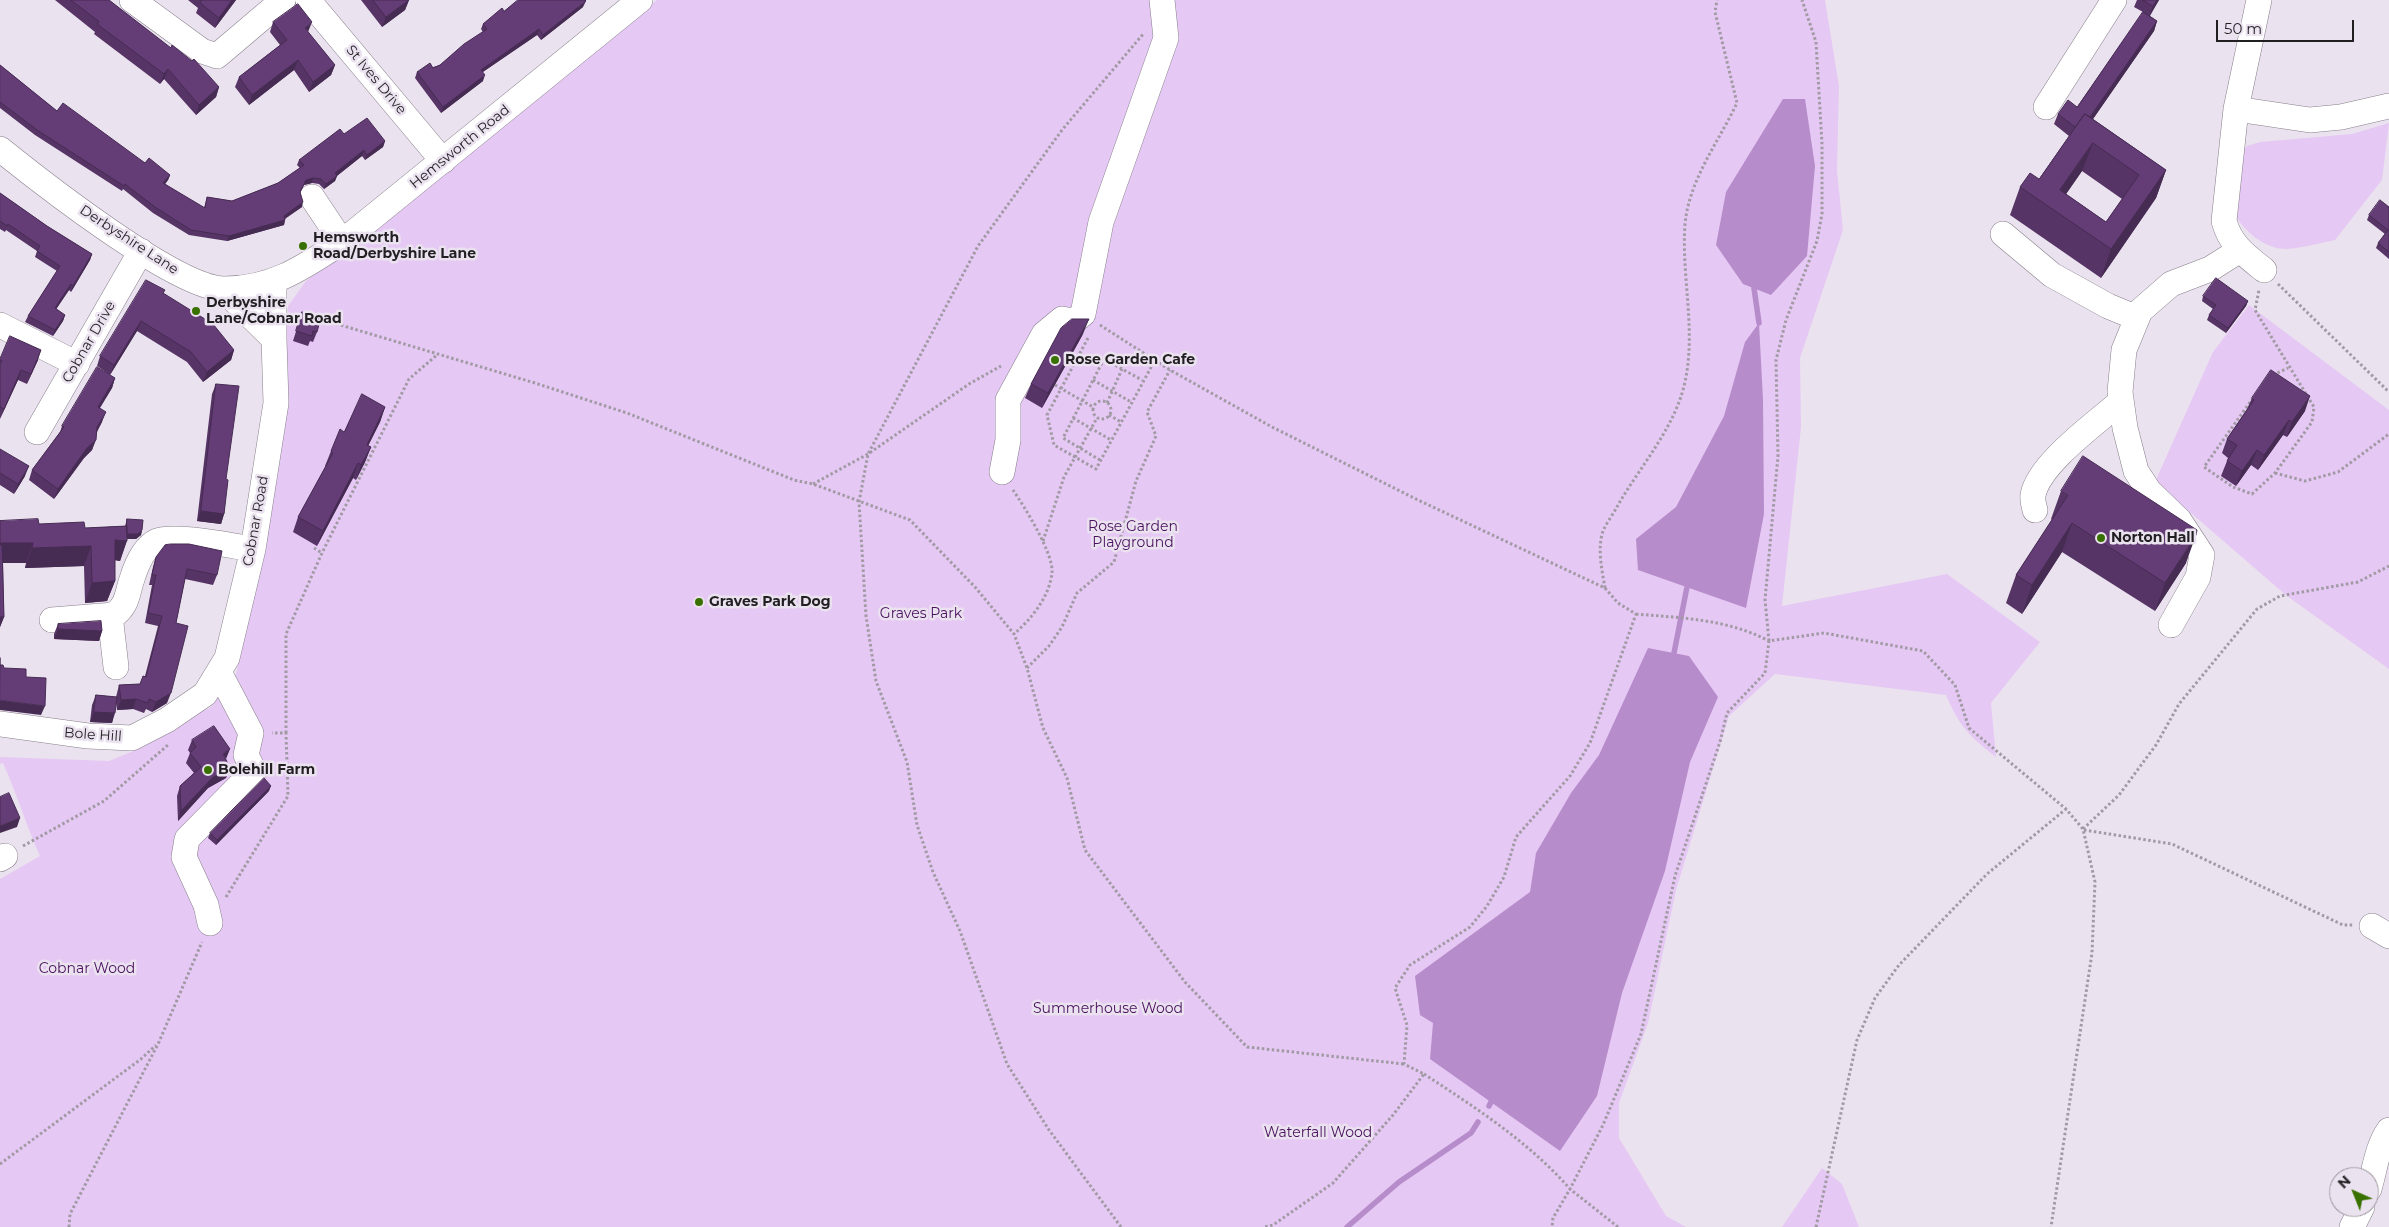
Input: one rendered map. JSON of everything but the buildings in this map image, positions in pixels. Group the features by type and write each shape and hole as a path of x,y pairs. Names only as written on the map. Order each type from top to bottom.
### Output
{"street":[{"path":"132,0 202,51 217,56 283,0"},
{"name":"St Ives Drive","path":"308,0 443,160"},
{"name":"Hemsworth Road","path":"274,282 307,265 342,242 640,0"},
{"path":"2046,107 2114,0"},
{"path":"2259,0 2236,109 2224,221 2228,235 2240,250 2264,270"},
{"path":"1002,472 1008,440 1008,400 1044,334 1062,320 1078,317 1101,222 1166,38 1162,6"},
{"path":"2236,109 2310,120 2389,106"},
{"name":"Derbyshire Lane","path":"0,149 46,186 142,251 192,279 223,289 274,282"},
{"path":"312,197 342,242"},
{"path":"2003,234 2052,275 2108,306 2137,318"},
{"path":"2171,625 2198,577 2202,555 2179,520 2150,491 2136,471 2125,428 2121,401 2124,350 2140,311 2171,284 2210,269 2240,250"},
{"name":"Cobnar Drive","path":"37,432 142,251"},
{"name":"Cobnar Road","path":"205,694 227,658 252,549 280,404 274,339 274,282"},
{"path":"223,289 274,339"},
{"path":"0,325 76,364"},
{"path":"2035,510 2033,496 2040,479 2071,443 2121,401"},
{"path":"52,620 110,615 123,609 130,592 132,579 144,553 156,541 172,539 252,549"},
{"path":"110,615 116,667"},
{"path":"210,923 206,906 184,857 187,839 254,771 246,755 251,733 219,672"},
{"name":"Bole Hill","path":"0,724 88,736 132,738 167,720 205,694"},
{"path":"2384,1163 2380,1143 2389,1130"}],"path":[{"path":"1605,588 1600,557 1603,532 1630,484 1669,425 1684,381 1690,348 1685,268 1685,222 1693,186 1737,103 1715,12 1717,0"},
{"path":"1552,1227 1554,1218 1603,1125 1641,1034 1675,876 1720,742 1727,713 1765,672 1769,641 1765,600 1778,456 1776,360 1786,320 1816,240 1822,214 1822,144 1816,42 1802,0"},
{"path":"1121,1227 1049,1130 1007,1064 960,931 933,872 917,825 906,762 876,681 866,616 859,502 868,454 978,246 1062,130 1162,6"},
{"path":"2255,395 2204,467 2233,488 2252,494 2275,473 2312,422 2314,407 2288,368 2255,310 2264,270"},
{"path":"2264,270 2389,392"},
{"path":"313,317 627,413 794,480 813,484 910,520 975,587 1014,634 1043,728 1067,778 1085,850 1185,982 1247,1047 1404,1064 1424,1074 1471,1105 1535,1152 1570,1189 1618,1227"},
{"path":"1078,317 1280,432 1418,500 1605,588 1618,603 1636,614 1716,622 1747,630 1769,641 1824,633 1923,650 1955,684 1969,728 2066,808 2083,830 2094,882 2092,953 2051,1227"},
{"path":"1078,317 1089,336 1047,415 1054,445 1096,469 1142,380 1155,360"},
{"path":"69,1227 70,1214 159,1042 210,923 288,796 286,634 322,553 409,380 438,354"},
{"path":"1100,460 1063,438 1073,418 1104,359 1142,380"},
{"path":"813,484 868,454 969,384 1005,364"},
{"path":"2266,379 2288,368"},
{"path":"1107,403 1122,369"},
{"path":"1026,668 1050,646 1062,627 1077,593 1114,562 1136,481 1156,436 1147,412 1170,370"},
{"path":"1093,380 1112,393 1131,402"},
{"path":"1055,385 1094,407"},
{"path":"1099,402 1107,403 1111,410 1109,415 1104,419 1097,418 1093,413 1094,407 1099,402"},
{"path":"1109,415 1121,422"},
{"path":"385,416 390,417"},
{"path":"1073,418 1111,440"},
{"path":"1043,542 1052,509 1064,477 1097,418"},
{"path":"2275,473 2305,481 2338,472 2389,434"},
{"path":"1002,472 1030,516 1043,542 1052,572 1045,594 1031,620 1014,634"},
{"path":"314,548 322,553"},
{"path":"2083,830 2119,795 2156,745 2179,704 2256,609 2280,596 2358,582 2389,566"},
{"path":"1404,1064 1407,1025 1396,988 1410,965 1470,927 1487,906 1504,877 1516,837 1570,776 1590,743 1636,614"},
{"path":"251,733 286,733"},
{"path":"3,858 104,801 173,740"},
{"path":"1816,1227 1858,1040 1875,998 1899,965 1987,874 2066,808"},
{"path":"2083,830 2172,844 2343,925 2380,931"},
{"path":"0,1164 141,1059 159,1042"},
{"path":"1264,1227 1273,1225 1333,1183 1393,1114 1424,1074"}],"green space":[{"name":"Graves Park","path":"657,0 1825,0 1839,86 1837,171 1843,230 1800,358 1801,427 1782,606 1947,574 2040,642 1991,703 1996,757 1966,730 1946,695 1775,674 1729,716 1676,890 1648,1023 1619,1103 1619,1138 1666,1216 1686,1227 0,1227 0,879 40,856 3,763 0,764 0,757 109,761 143,747 197,713 210,708 236,674 257,577 282,382 288,306 306,281"},
{"path":"2389,123 2382,180 2335,240 2299,248 2279,248 2256,238 2238,219 2234,212 2242,151 2247,146 2260,142 2352,134"},
{"path":"2249,305 2389,410 2389,669 2287,596 2155,482 2213,352"},
{"path":"1822,1168 1842,1184 1859,1227 1782,1227"}],"shaded area":[{"path":"1783,99 1805,99 1815,166 1807,256 1771,295 1743,284 1716,245 1726,192"},
{"path":"1759,323 1763,400 1764,514 1746,608 1638,570 1636,539 1676,507 1724,416 1745,342"},
{"path":"1648,648 1689,656 1718,697 1690,762 1665,871 1622,993 1597,1096 1560,1151 1430,1059 1433,1023 1420,1015 1415,976 1530,892 1536,853 1571,793 1599,755"}],"waterway":[{"path":"1754,288 1759,323"},
{"path":"1674,653 1687,587"},
{"path":"1489,1106 1491,1102"},
{"path":"1347,1227 1399,1182 1471,1133 1478,1122"}],"place":[{"name":"Hemsworth Road/Derbyshire Lane","path":"303,246"},
{"name":"Derbyshire Lane/Cobnar Road","path":"196,311"},
{"name":"Rose Garden Cafe","path":"1055,360"},
{"name":"Norton Hall","path":"2101,538"},
{"name":"Graves Park Dog","path":"699,602"},
{"name":"Bolehill Farm","path":"208,770"}],"park label":[{"name":"Rose Garden Playground","path":"1133,536"},
{"name":"Cobnar Wood","path":"87,969"},
{"name":"Summerhouse Wood","path":"1108,1009"},
{"name":"Waterfall Wood","path":"1318,1133"}]}
